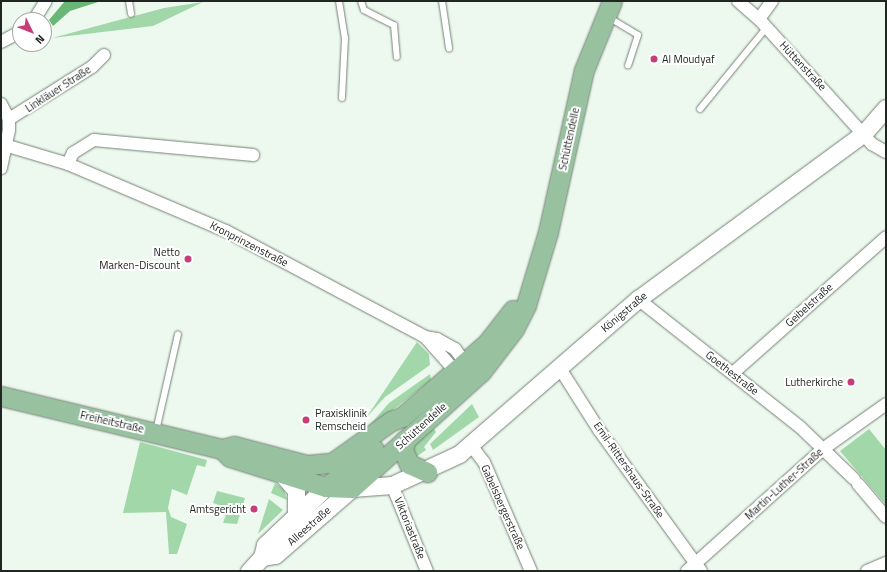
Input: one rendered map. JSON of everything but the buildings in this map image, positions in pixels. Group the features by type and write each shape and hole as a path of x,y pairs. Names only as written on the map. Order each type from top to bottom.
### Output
{"main road":[{"name":"Schüttendelle","path":"340,471 405,440 472,380 514,330 534,279 584,70 608,8"},
{"name":"Königstraße","path":"340,471 392,485 427,472 471,445 638,299 864,133 886,108"},
{"name":"Schüttendelle","path":"340,471 391,421 402,417 460,367 504,322 534,279"},
{"name":"Freiheitstraße","path":"1,396 222,449 230,456 326,487"},
{"path":"405,440 403,450 409,464 427,472"},
{"name":"Freiheitstraße","path":"222,449 234,446 307,466 340,471"},
{"path":"326,487 340,471"},
{"name":"Alleestraße","path":"262,557 275,555 340,471"},
{"name":"Alleestraße","path":"281,473 296,490 296,513"},
{"name":"Alleestraße","path":"249,571 262,557 265,545 296,513 326,487"}],"street":[{"path":"39,12 46,1"},
{"name":"Hüttenstraße","path":"738,1 763,23 864,133 872,144 886,152"},
{"path":"763,23 772,1"},
{"path":"1,42 12,36"},
{"name":"Linkläuer Straße","path":"9,120 92,67 104,55"},
{"path":"1,105 9,120 8,146 1,168"},
{"path":"68,164 73,153 94,140 253,155"},
{"name":"Kronprinzenstraße","path":"8,146 68,164 238,237 425,336 455,350 460,367"},
{"name":"Geibelstraße","path":"733,373 886,237"},
{"name":"Goethestraße","path":"638,299 733,373 823,449 856,481 886,518"},
{"name":"Kronprinzenstraße","path":"425,336 460,367 472,380"},
{"name":"Emil-Rittershaus-Straße","path":"559,367 599,430 694,568"},
{"name":"Martin-Luther-Straße","path":"694,568 823,449 886,404"},
{"name":"Gabelsbergerstraße","path":"471,445 484,462 532,571"},
{"name":"Viktoriastraße","path":"392,485 427,571"},
{"path":"867,571 886,562"}],"lane":[{"path":"129,1 132,14"},
{"path":"339,1 345,38 342,98"},
{"path":"361,1 364,10 394,25 397,57"},
{"path":"442,1 449,48"},
{"path":"608,8 638,35 628,65"},
{"path":"700,109 763,23"},
{"path":"156,432 178,334"}],"shaded area":[{"path":"65,1 101,1 70,11 53,26 52,16"},
{"path":"203,2 153,26 52,38 164,8"},
{"path":"417,342 429,354 430,365 385,397 366,418"},
{"path":"430,374 431,380 361,435 389,403"},
{"path":"472,404 479,417 433,450 430,444"},
{"path":"432,426 436,432 424,447 426,450 413,459 410,447"},
{"path":"869,429 886,450 886,505 840,451"},
{"path":"140,442 207,460 205,467 197,465 187,495 172,489 168,508 171,517 187,524 177,554 169,554 166,512 123,513"},
{"path":"275,483 284,489 287,500 271,493"},
{"path":"217,491 245,498 237,524 223,523 228,508 213,503"},
{"path":"269,499 283,510 258,534"}],"place":[{"name":"Al Moudyaf","path":"654,59"},
{"name":"Netto Marken-Discount","path":"188,259"},
{"name":"Lutherkirche","path":"851,382"},
{"name":"Praxisklinik Remscheid","path":"306,420"},
{"name":"Amtsgericht","path":"254,509"}]}
